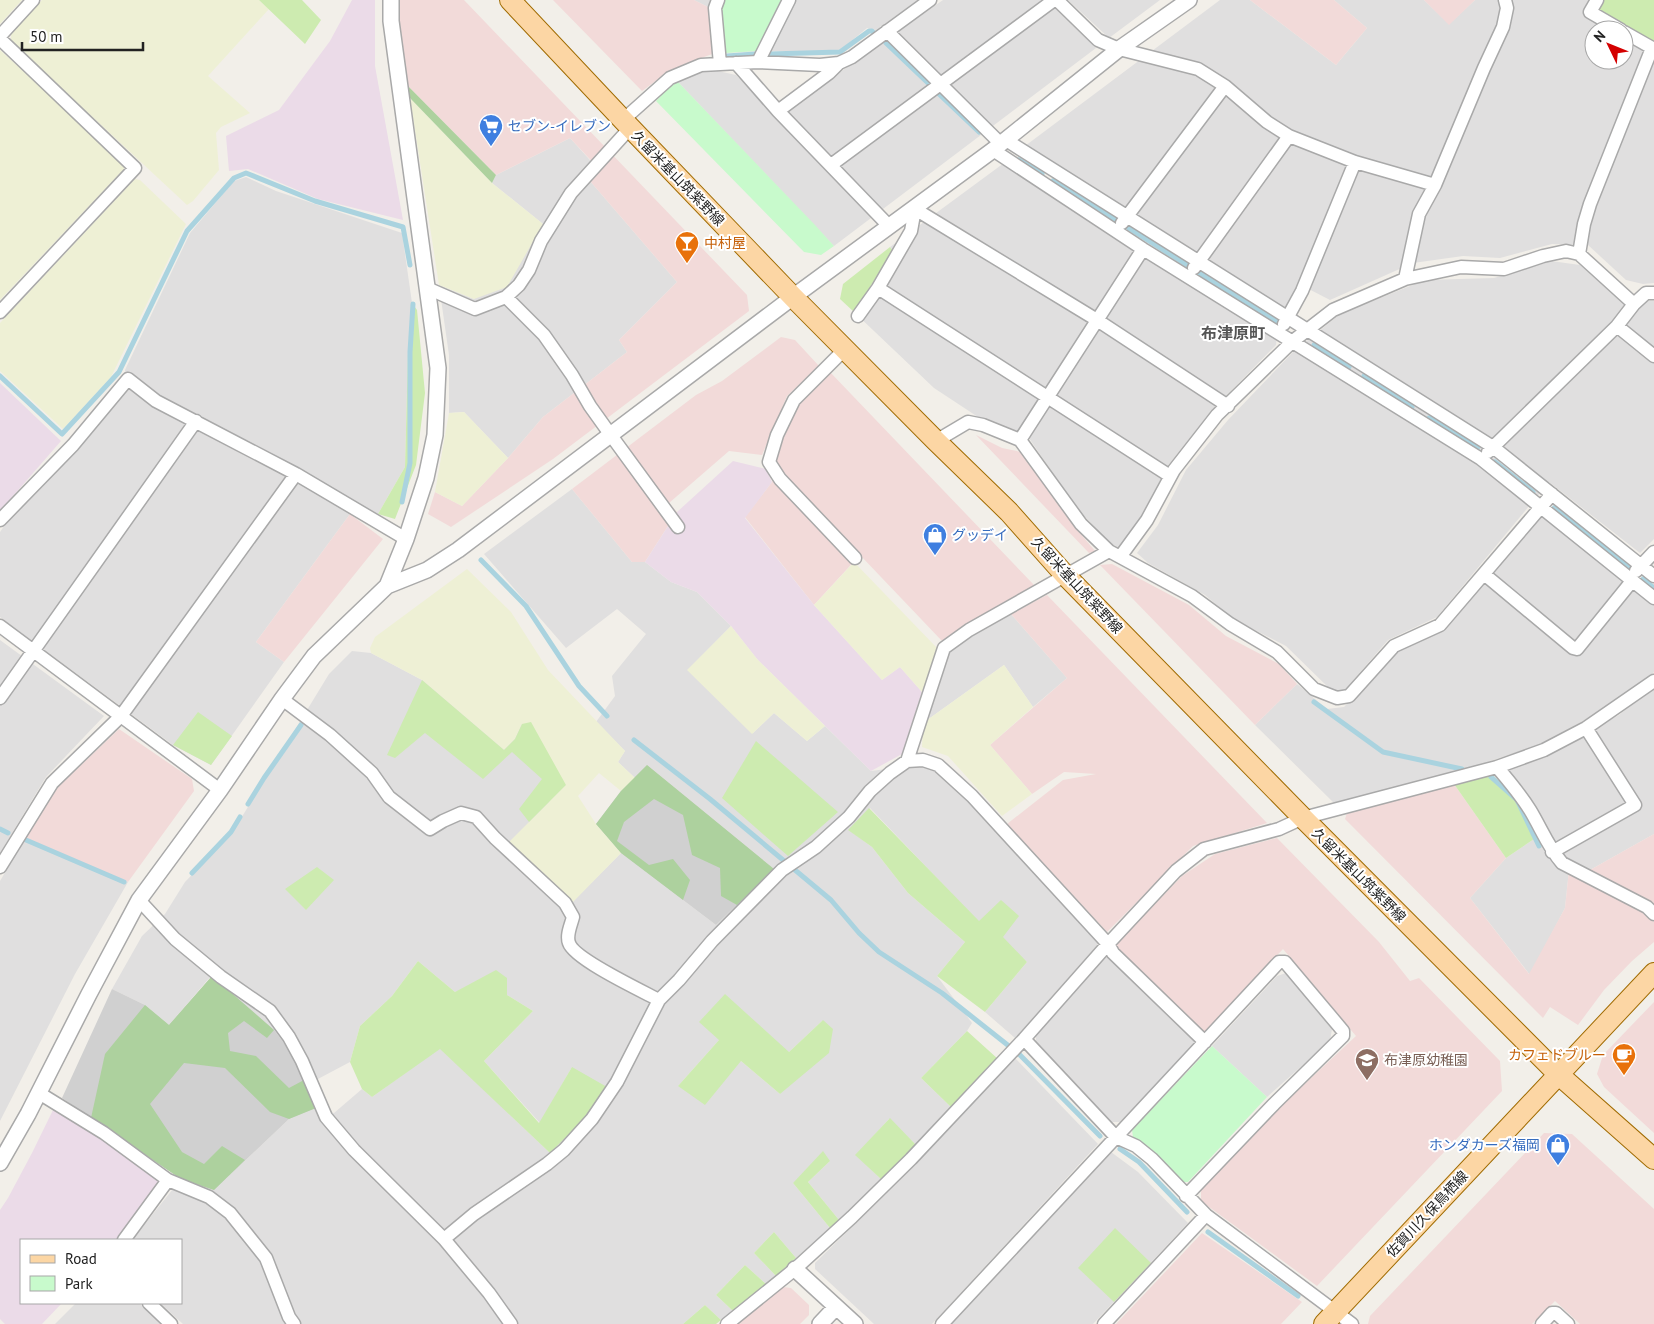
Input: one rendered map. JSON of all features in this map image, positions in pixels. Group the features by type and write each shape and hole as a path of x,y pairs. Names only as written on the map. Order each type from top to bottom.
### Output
{"main road":[{"name":"久留米基山筑紫野線","path":"510,0 626,124 793,297 936,441 1010,512 1065,575 1303,818 1558,1074 1654,1159"},
{"name":"佐賀川久保鳥栖線","path":"1330,1317 1654,973"}],"street":[{"path":"0,312 135,168 0,38 33,0"},
{"path":"387,586 406,539 426,478 435,435 438,368 391,21 391,0"},
{"path":"718,0 715,8 720,64"},
{"path":"758,62 789,0"},
{"path":"427,288 475,309 506,297 519,285 529,270 541,241 571,193 626,124 670,78 701,64 758,62 820,65 839,63 852,57 930,0"},
{"path":"832,165 1056,0 1098,40 1119,49 1198,69 1224,86 1267,122 1288,136 1355,162 1436,185"},
{"path":"0,1164 139,900 220,790 282,699 314,656 387,586 427,570 458,550 793,297 1000,145 1119,49 1189,0"},
{"path":"1405,279 1419,214 1436,185 1503,27 1507,8 1505,0"},
{"path":"1597,0 1590,12 1604,20"},
{"path":"887,30 1000,145 1116,231 1481,459 1654,598"},
{"path":"1579,254 1584,224 1590,204 1653,49 1634,38"},
{"path":"778,111 829,73 839,63"},
{"path":"736,64 778,111 889,226"},
{"path":"1116,231 1224,86"},
{"path":"1188,277 1288,136"},
{"path":"1000,145 1126,216 1493,447 1654,576"},
{"path":"1280,333 1302,291 1355,162"},
{"path":"858,316 878,288 911,231 916,208"},
{"path":"916,208 1097,320 1228,406"},
{"path":"1020,440 1143,249"},
{"path":"907,761 944,648 968,630 1065,575 1114,554 1147,520 1170,476 1217,416 1293,341 1333,310 1405,279 1461,267 1504,270 1543,256 1566,251 1579,254 1634,304"},
{"path":"878,288 1170,476"},
{"path":"1481,459 1617,326 1634,304 1646,293 1654,293"},
{"path":"506,297 544,335 572,375 590,406 678,527"},
{"path":"1617,326 1654,356"},
{"path":"845,349 794,400 777,435 769,462 780,479 855,558"},
{"path":"0,520 73,445 128,379 156,401 296,474 406,539"},
{"path":"0,698 196,421"},
{"path":"936,441 968,422 983,425 1020,440 1081,524 1114,554 1192,596 1230,624 1277,652 1314,689 1337,698 1349,696 1394,646 1440,625 1552,494"},
{"path":"0,867 52,783 120,716 296,474"},
{"path":"1484,574 1573,648 1577,648 1654,552"},
{"path":"0,626 220,790"},
{"path":"727,1324 796,1269 852,1217 1021,1042 1176,870 1204,849 1279,829 1303,818 1497,767 1544,750 1586,728 1654,681"},
{"path":"282,699 330,735 372,773 389,797 430,829 461,813 476,817 495,838 565,903 573,917 568,934 573,951 596,966 659,1000"},
{"path":"1552,852 1635,806 1586,728"},
{"path":"444,1239 474,1214 547,1164 564,1150 592,1119 617,1082 659,1000 679,980 712,941 782,870 797,862 816,847 849,817 870,791 907,761 923,760 938,765 972,796 1000,824 1108,944 1113,953 1205,1042"},
{"path":"1497,767 1516,788 1552,852 1562,863 1647,907 1654,914"},
{"path":"139,900 175,939 221,977 270,1011 289,1037 302,1061 326,1117 354,1150 444,1239 489,1293 511,1324"},
{"path":"942,1324 1279,962 1285,962 1343,1031 1344,1036 1274,1104 1186,1196"},
{"path":"1021,1042 1116,1137 1136,1146 1152,1159 1206,1215 1330,1317 1352,1324"},
{"path":"38,1093 104,1133 168,1180 209,1197 230,1213 266,1258 289,1318 294,1324"},
{"path":"125,1239 168,1180"},
{"path":"1104,1324 1206,1215"},
{"path":"796,1269 855,1324"},
{"path":"150,1304 171,1324"},
{"path":"820,1324 836,1307"},
{"path":"1542,1324 1552,1313 1556,1313 1568,1324"}],"shaded area":[{"path":"352,0 375,0 375,66 403,220 318,199 248,169 229,171 226,136 279,110 330,41"},
{"path":"399,0 464,0 747,295 749,311 553,459 451,527 428,514 435,492 462,506 508,458 543,417 627,352 619,340 677,282 590,181 599,169 570,138 496,175 406,84 398,15"},
{"path":"553,0 694,0 708,7 715,53 693,61 661,77 642,91"},
{"path":"694,0 918,0 876,30 867,28 839,51 715,53 708,7"},
{"path":"943,0 1047,0 1096,48 834,246 678,82 709,69 736,75 776,117"},
{"path":"1068,0 1160,0 1109,38"},
{"path":"1220,0 1250,0 1336,65 1367,28 1334,0 1424,0 1449,24 1475,0 1602,0 1627,20 1584,20 1584,70 1634,70 1634,26 1654,42 1654,283 1643,284 1626,280 1588,245 1552,244 1500,258 1463,256 1413,263 1330,300 1301,285 1284,310 1025,146"},
{"path":"1250,0 1334,0 1367,28 1336,65"},
{"path":"1424,0 1475,0 1449,25"},
{"path":"570,138 599,170 590,181 677,282 619,340 627,352 543,417 508,458 464,412 449,413 449,355 439,285 474,299 543,224 492,183 496,175"},
{"path":"1004,163 1277,336 1276,345 1212,410 1166,468 1143,517 1118,548 1108,541 1075,506 1029,438 978,417 934,388 854,312 893,251 890,247"},
{"path":"246,177 276,191 402,233 412,303 408,352 405,467 378,514 189,410 183,419 303,484 350,514 256,642 284,662 211,765 173,745 0,617 0,532 11,516 127,389 125,370 190,233 234,181"},
{"path":"1551,261 1580,265 1618,299 1654,301 1654,539 1640,553 1549,482 1437,617 1388,640 1343,692 1332,691 1286,646 1233,619 1205,595 1148,563 1137,553 1158,525 1186,470 1228,420 1292,353 1340,314 1425,280 1494,278"},
{"path":"781,337 795,340 819,366 787,396 762,455 729,451 669,503 677,512 645,562 632,562 572,489 696,395 722,381"},
{"path":"829,371 1034,585 942,641 860,555 814,605 745,517 772,482 773,456 800,403"},
{"path":"0,383 61,441 0,511"},
{"path":"976,435 1002,448 1021,452 1095,551 1089,553"},
{"path":"733,461 766,469 772,482 745,518 814,605 882,680 900,667 922,692 902,754 871,771 757,659 731,626 697,592 671,582 645,562 677,512"},
{"path":"572,489 632,562 645,562 671,582 697,592 731,626 688,670 753,733 774,713 807,741 825,726 871,771 917,765 937,769 1000,829 1099,943 1015,1038 985,1012 1027,962 979,922 870,808 849,830 872,847 908,893 965,942 937,976 972,1023 967,1031 921,1078 952,1108 917,1146 889,1119 856,1155 882,1180 839,1220 808,1182 830,1161 793,1183 830,1228 796,1258 774,1232 754,1253 776,1276 766,1284 745,1265 716,1295 733,1311 721,1320 705,1305 683,1324 183,1324 161,1304 182,1304 182,1239 133,1239 181,1179 214,1190 289,1119 316,1108 334,1113 362,1089 372,1097 440,1048 550,1153 572,1067 540,1123 484,1061 533,1011 507,995 507,978 455,992 418,961 392,996 360,1026 350,1062 316,1080 211,976 169,1025 145,1005 112,989 142,936 165,914 185,882 232,833 329,674 352,651 371,653 422,680 531,722 573,901 621,853 716,925 774,869 647,765 635,778 618,762 625,751 596,722 615,696 612,676 646,634 617,609 566,648 484,554","holes":["823,1020 780,1094 741,1061 678,1086 719,1040 789,1052"]},
{"path":"350,514 383,539 284,662 256,642"},
{"path":"1542,516 1654,604 1654,672 1641,684 1595,714 1544,743 1446,776 1334,803 1255,725 1297,684 1327,709 1344,707 1399,651 1443,631"},
{"path":"1112,564 1189,605 1226,636 1279,664 1297,684 1255,725 1100,565"},
{"path":"1047,595 1267,823 1193,846 1107,932 1007,824 1063,780 1096,774 1064,772 1032,794 990,745 1067,678 1011,614"},
{"path":"1011,614 1067,678 1033,707 1004,665 923,723 950,649"},
{"path":"0,640 104,716 46,777 0,853"},
{"path":"1654,686 1654,834 1590,870 1569,870 1565,908 1530,975 1470,898 1506,858 1537,837 1518,798 1491,774 1539,759 1619,715"},
{"path":"119,729 192,779 194,791 128,882 25,839 58,787"},
{"path":"647,765 774,869 716,925 621,853 596,824 621,791"},
{"path":"1454,784 1506,858 1470,898 1529,974 1565,908 1569,870 1642,910 1654,922 1654,942 1632,961 1604,990 1578,1025 1550,1007 1543,1018 1345,819 1347,813"},
{"path":"1654,834 1654,906 1590,870"},
{"path":"1277,838 1379,942 1410,981 1419,978 1500,1061 1502,1091 1317,1286 1201,1201 1201,1189 1281,1106 1356,1036 1283,949 1204,1033 1117,949 1116,944 1182,876 1215,854"},
{"path":"25,839 128,882 75,974 0,1121 0,881"},
{"path":"1107,955 1197,1041 1120,1122 1111,1122 1036,1043 1036,1032"},
{"path":"1286,973 1332,1029 1330,1041 1267,1097 1212,1046 1277,976"},
{"path":"212,976 274,1030 293,1055 316,1108 289,1119 214,1190 181,1179 62,1098 112,989 145,1005 169,1025"},
{"path":"1654,1002 1654,1133 1604,1087 1597,1074 1603,1055"},
{"path":"1014,1057 1098,1144 932,1324 874,1324 815,1269 815,1263 896,1184"},
{"path":"53,1110 97,1136 159,1182 117,1239 20,1239 20,1304 61,1304 42,1324 5,1324 0,1319 0,1210 32,1153"},
{"path":"1544,1133 1572,1134 1654,1209 1654,1324 1580,1324 1555,1301 1532,1324 1368,1324 1370,1316"},
{"path":"1111,1152 1138,1172 1188,1223 1093,1324 948,1324"},
{"path":"1202,1233 1302,1302 1281,1324 1116,1324"},
{"path":"783,1287 791,1288 809,1305 809,1315 800,1324 736,1324"},
{"path":"75,1304 140,1304 162,1324 55,1324"}],"green space":[{"path":"0,0 22,0 0,24"},
{"path":"42,0 259,0 269,9 208,76 250,113 221,127 216,133 219,170 193,201 187,205 11,41 11,33"},
{"path":"259,0 302,0 321,20 305,44"},
{"path":"723,0 784,0 757,51 726,53 721,7"},
{"path":"1602,0 1654,0 1654,42 1634,31 1634,20 1614,20 1596,10"},
{"path":"0,50 124,163 124,169 0,300"},
{"path":"678,82 834,246 821,255 804,252 656,101 669,87"},
{"path":"406,84 496,175 492,183 410,98"},
{"path":"410,98 492,183 543,224 507,287 474,299 439,285"},
{"path":"135,179 140,180 186,224 111,377 63,429 0,371 0,323"},
{"path":"890,247 893,251 854,312 840,299 843,284"},
{"path":"412,303 417,310 425,393 416,465 395,519 378,514 405,467 408,352"},
{"path":"464,412 508,458 462,506 435,492 449,413"},
{"path":"854,562 938,649 922,692 900,667 882,680 814,605"},
{"path":"467,569 511,612 548,670 625,751 618,762 635,778 621,791 599,773 578,796 596,824 621,853 573,902 508,843 566,785 522,724 515,739 504,750 422,680 371,653 370,648 375,637"},
{"path":"731,626 757,659 825,726 807,741 774,713 752,734 687,670"},
{"path":"1004,665 1033,707 990,745 1032,794 1002,816 948,756 922,747 923,723"},
{"path":"422,680 504,750 515,739 522,724 531,722 566,785 529,822 519,809 542,779 512,752 483,779 425,733 395,758 387,755"},
{"path":"198,712 232,736 211,765 173,745"},
{"path":"756,741 838,812 788,856 722,798"},
{"path":"647,765 774,869 737,905 721,896 720,868 692,855 683,815 654,799 624,822 617,841 649,865 673,859 690,880 683,900 621,853 596,824 621,791"},
{"path":"1491,774 1518,798 1537,837 1506,858 1454,784"},
{"path":"869,808 979,921 1001,900 1019,916 1003,937 1027,962 985,1012 937,976 965,942 908,893 872,847 848,830"},
{"path":"317,867 334,880 306,910 285,889"},
{"path":"418,961 455,992 496,970 507,978 507,995 533,1011 484,1061 539,1123 572,1067 607,1087 581,1122 550,1153 440,1049 372,1097 362,1089 350,1062 360,1026 392,996"},
{"path":"212,976 274,1030 267,1038 244,1021 228,1033 230,1051 256,1056 289,1088 304,1080 316,1108 289,1119 270,1112 225,1068 184,1063 150,1104 182,1152 204,1164 222,1146 245,1160 214,1190 181,1179 91,1118 105,1054 145,1005 169,1025"},
{"path":"725,994 789,1052 823,1020 833,1029 829,1053 780,1094 741,1061 705,1105 678,1086 719,1040 699,1022"},
{"path":"967,1031 998,1059 952,1108 921,1078"},
{"path":"1212,1046 1267,1097 1188,1182 1183,1182 1154,1152 1133,1137 1132,1130"},
{"path":"890,1118 917,1146 882,1180 855,1155"},
{"path":"823,1151 830,1161 808,1182 839,1220 830,1228 793,1183"},
{"path":"1115,1228 1151,1263 1114,1302 1078,1268"},
{"path":"774,1232 796,1258 776,1276 754,1253"},
{"path":"745,1265 766,1284 733,1311 716,1295"},
{"path":"705,1305 721,1320 716,1324 683,1324"}],"waterway":[{"path":"769,54 840,52 869,31 874,33"},
{"path":"886,43 929,84"},
{"path":"727,56 755,54"},
{"path":"939,94 979,132"},
{"path":"1019,160 1042,174"},
{"path":"0,376 62,434 119,372 187,231 234,178 246,173 315,201 403,227 410,265"},
{"path":"1053,181 1116,220"},
{"path":"1127,227 1187,265"},
{"path":"1198,272 1276,321"},
{"path":"402,502 410,463 410,352 413,304"},
{"path":"1314,345 1349,367"},
{"path":"1364,376 1412,407"},
{"path":"1429,418 1478,447"},
{"path":"1495,462 1533,492"},
{"path":"1554,508 1631,569"},
{"path":"481,560 526,606 579,686 607,716"},
{"path":"1643,579 1654,588"},
{"path":"1314,702 1383,752 1462,769"},
{"path":"248,804 301,725"},
{"path":"634,740 710,799 831,900 859,933 879,952 942,993 1019,1054 1100,1136"},
{"path":"1491,777 1517,800 1539,846"},
{"path":"192,873 231,832 240,817"},
{"path":"0,829 8,833"},
{"path":"26,840 124,882"},
{"path":"1120,1149 1139,1162 1187,1212"},
{"path":"1208,1232 1298,1296"}],"place":[{"name":"セブン-イレブン","path":"491,147"},
{"name":"中村屋","path":"687,264"},
{"name":"グッデイ","path":"935,556"},
{"name":"カフェドブルー","path":"1624,1076"},
{"name":"布津原幼稚園","path":"1367,1081"},
{"name":"ホンダカーズ福岡","path":"1558,1166"}],"district":[{"name":"布津原町","path":"1233,333"}]}
